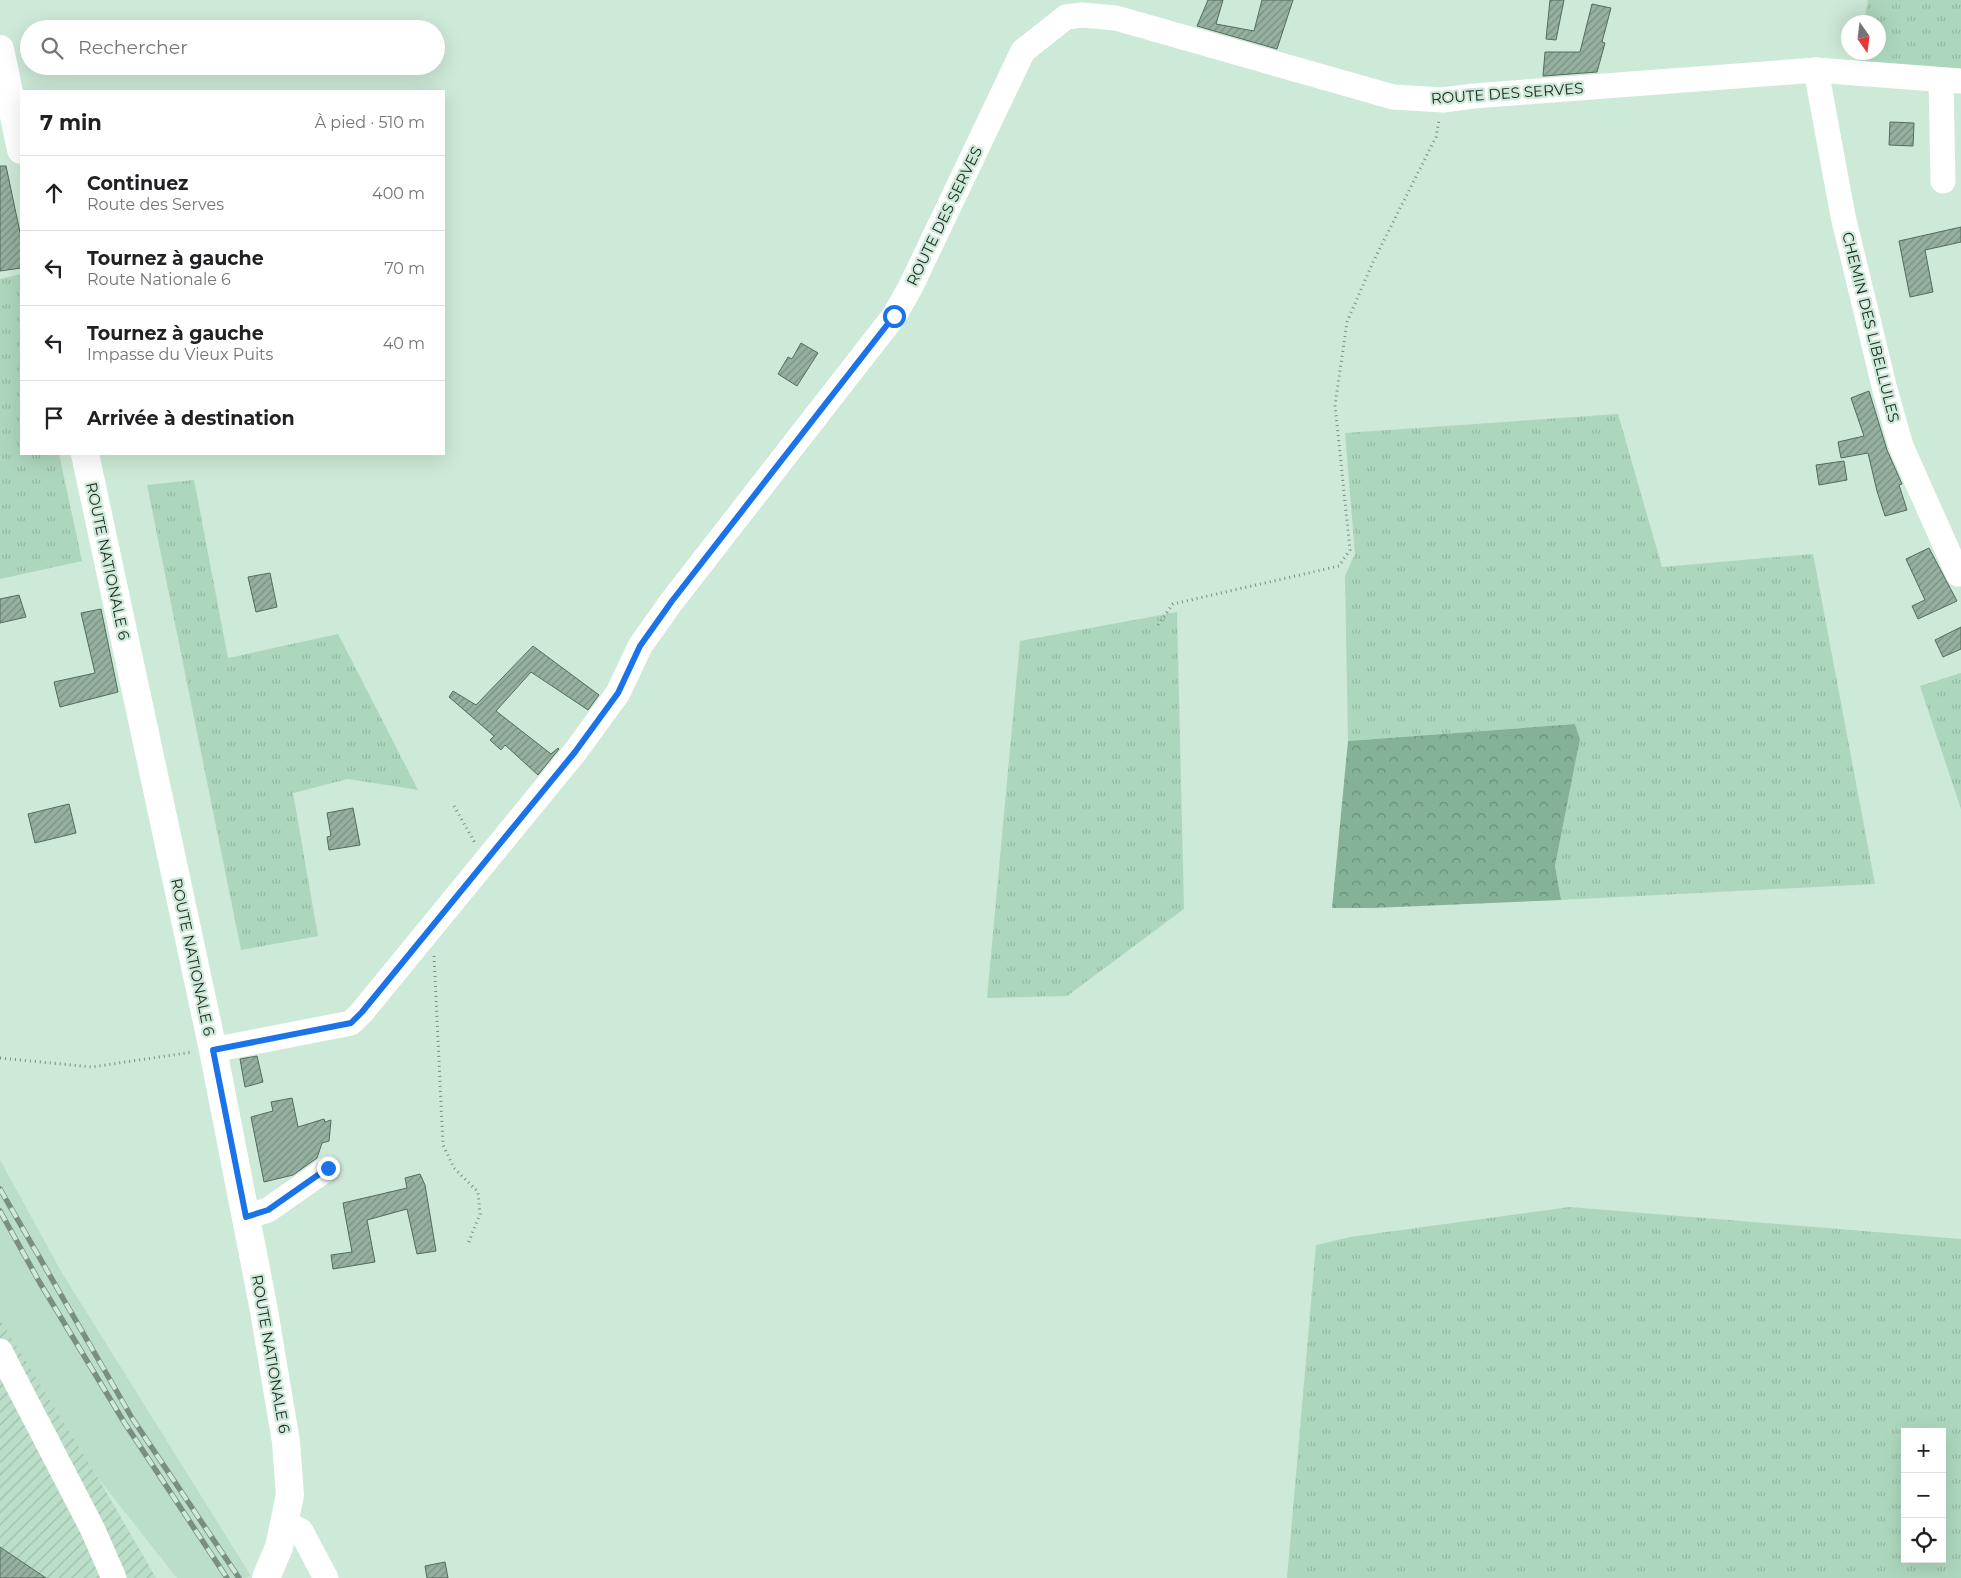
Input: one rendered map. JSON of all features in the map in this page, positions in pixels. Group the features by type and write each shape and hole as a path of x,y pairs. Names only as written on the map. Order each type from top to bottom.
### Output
{"main road":[{"path":"0,49 20,145"},
{"name":"ROUTE NATIONALE 6","path":"85,455 213,1050 265,1315 286,1442 290,1495 279,1547 266,1578"}],"street":[{"name":"ROUTE DES SERVES","path":"213,1050 351,1023 486,861 575,752 618,693 640,646 672,601 894,316 910,288 1023,51 1066,17 1082,15 1116,18 1393,97 1443,100 1473,96 1816,70 1951,81"},
{"name":"CHEMIN DES LIBELLULES","path":"1816,70 1843,216 1886,395 1901,446 1958,574"},
{"path":"1943,181 1951,81"},
{"path":"246,1217 268,1210 328,1168"},
{"path":"0,1351 92,1528 114,1578"},
{"path":"284,1522 301,1531 326,1578"}],"path":[{"path":"1158,625 1173,604 1339,566 1350,550 1335,405 1347,322 1373,262 1436,137 1443,100"},
{"path":"454,806 486,861"},
{"path":"427,932 434,953 443,1145 454,1168 478,1192 480,1214 468,1244"},
{"path":"0,1058 92,1067 213,1050"}],"shaded area":[{"path":"0,1160 62,1273 251,1576 244,1578 177,1578 98,1478 0,1319"},
{"path":"0,1319 98,1478 156,1578 0,1578"}],"green space":[{"path":"1868,0 1961,0 1961,72 1858,65 1859,60 1886,60 1886,15 1865,15"},
{"path":"20,274 20,455 59,455 82,561 0,579 0,279"},
{"path":"1618,414 1662,567 1813,554 1875,884 1561,900 1555,866 1580,739 1575,724 1348,741 1345,576 1355,554 1345,433"},
{"path":"194,480 228,658 338,634 418,790 348,779 293,793 318,936 241,950 147,485"},
{"path":"1177,612 1184,909 1067,996 987,998 1020,641"},
{"path":"1961,673 1961,809 1920,686"},
{"path":"1575,724 1580,739 1555,866 1561,900 1332,908 1348,741"},
{"path":"1570,1207 1961,1239 1961,1578 1287,1578 1316,1245 1350,1237"}],"building":[{"path":"1208,0 1223,0 1216,24 1254,31 1262,0 1293,0 1277,49 1197,26"},
{"path":"1550,0 1564,0 1556,40 1546,39"},
{"path":"1592,4 1611,8 1602,42 1605,43 1597,72 1543,76 1545,52 1580,52"},
{"path":"1890,122 1914,123 1913,146 1889,145"},
{"path":"0,166 6,166 20,232 20,268 0,271"},
{"path":"1961,227 1961,242 1925,250 1933,292 1910,297 1899,241"},
{"path":"801,343 818,353 797,386 778,374 788,357 792,359"},
{"path":"1869,391 1887,450 1902,484 1899,485 1907,510 1885,516 1868,453 1841,458 1838,442 1864,436 1851,398"},
{"path":"1844,461 1847,480 1819,485 1816,465"},
{"path":"1929,548 1957,601 1918,619 1912,606 1925,600 1906,559"},
{"path":"270,573 277,607 256,612 248,577"},
{"path":"19,595 26,617 0,623 0,599"},
{"path":"101,609 118,692 60,707 54,682 95,673 81,613"},
{"path":"1961,627 1961,649 1943,657 1935,640"},
{"path":"533,646 599,695 588,710 531,672 496,711 551,754 559,749 538,775 505,745 501,750 490,740 494,736 449,697 453,691 476,705"},
{"path":"69,804 76,833 35,843 28,814"},
{"path":"353,808 360,845 329,850 327,837 331,836 327,813"},
{"path":"257,1056 263,1082 245,1087 240,1059"},
{"path":"292,1098 298,1127 324,1119 325,1122 331,1120 329,1141 322,1143 317,1158 293,1175 264,1182 251,1117 273,1111 271,1102"},
{"path":"420,1174 425,1185 436,1251 417,1254 407,1209 367,1220 375,1262 333,1269 331,1255 352,1252 343,1203 407,1188 405,1178"},
{"path":"0,1547 46,1578 0,1578"},
{"path":"445,1562 448,1578 427,1578 425,1566"}],"railway":[{"path":"0,1189 132,1418 239,1578"},
{"path":"0,1211 40,1283 124,1422 227,1578"}],"route":[{"path":"328,1168 268,1210 246,1217 213,1050 328,1029 351,1023 362,1012 575,752 618,693 640,646 672,601 894,316"}]}
